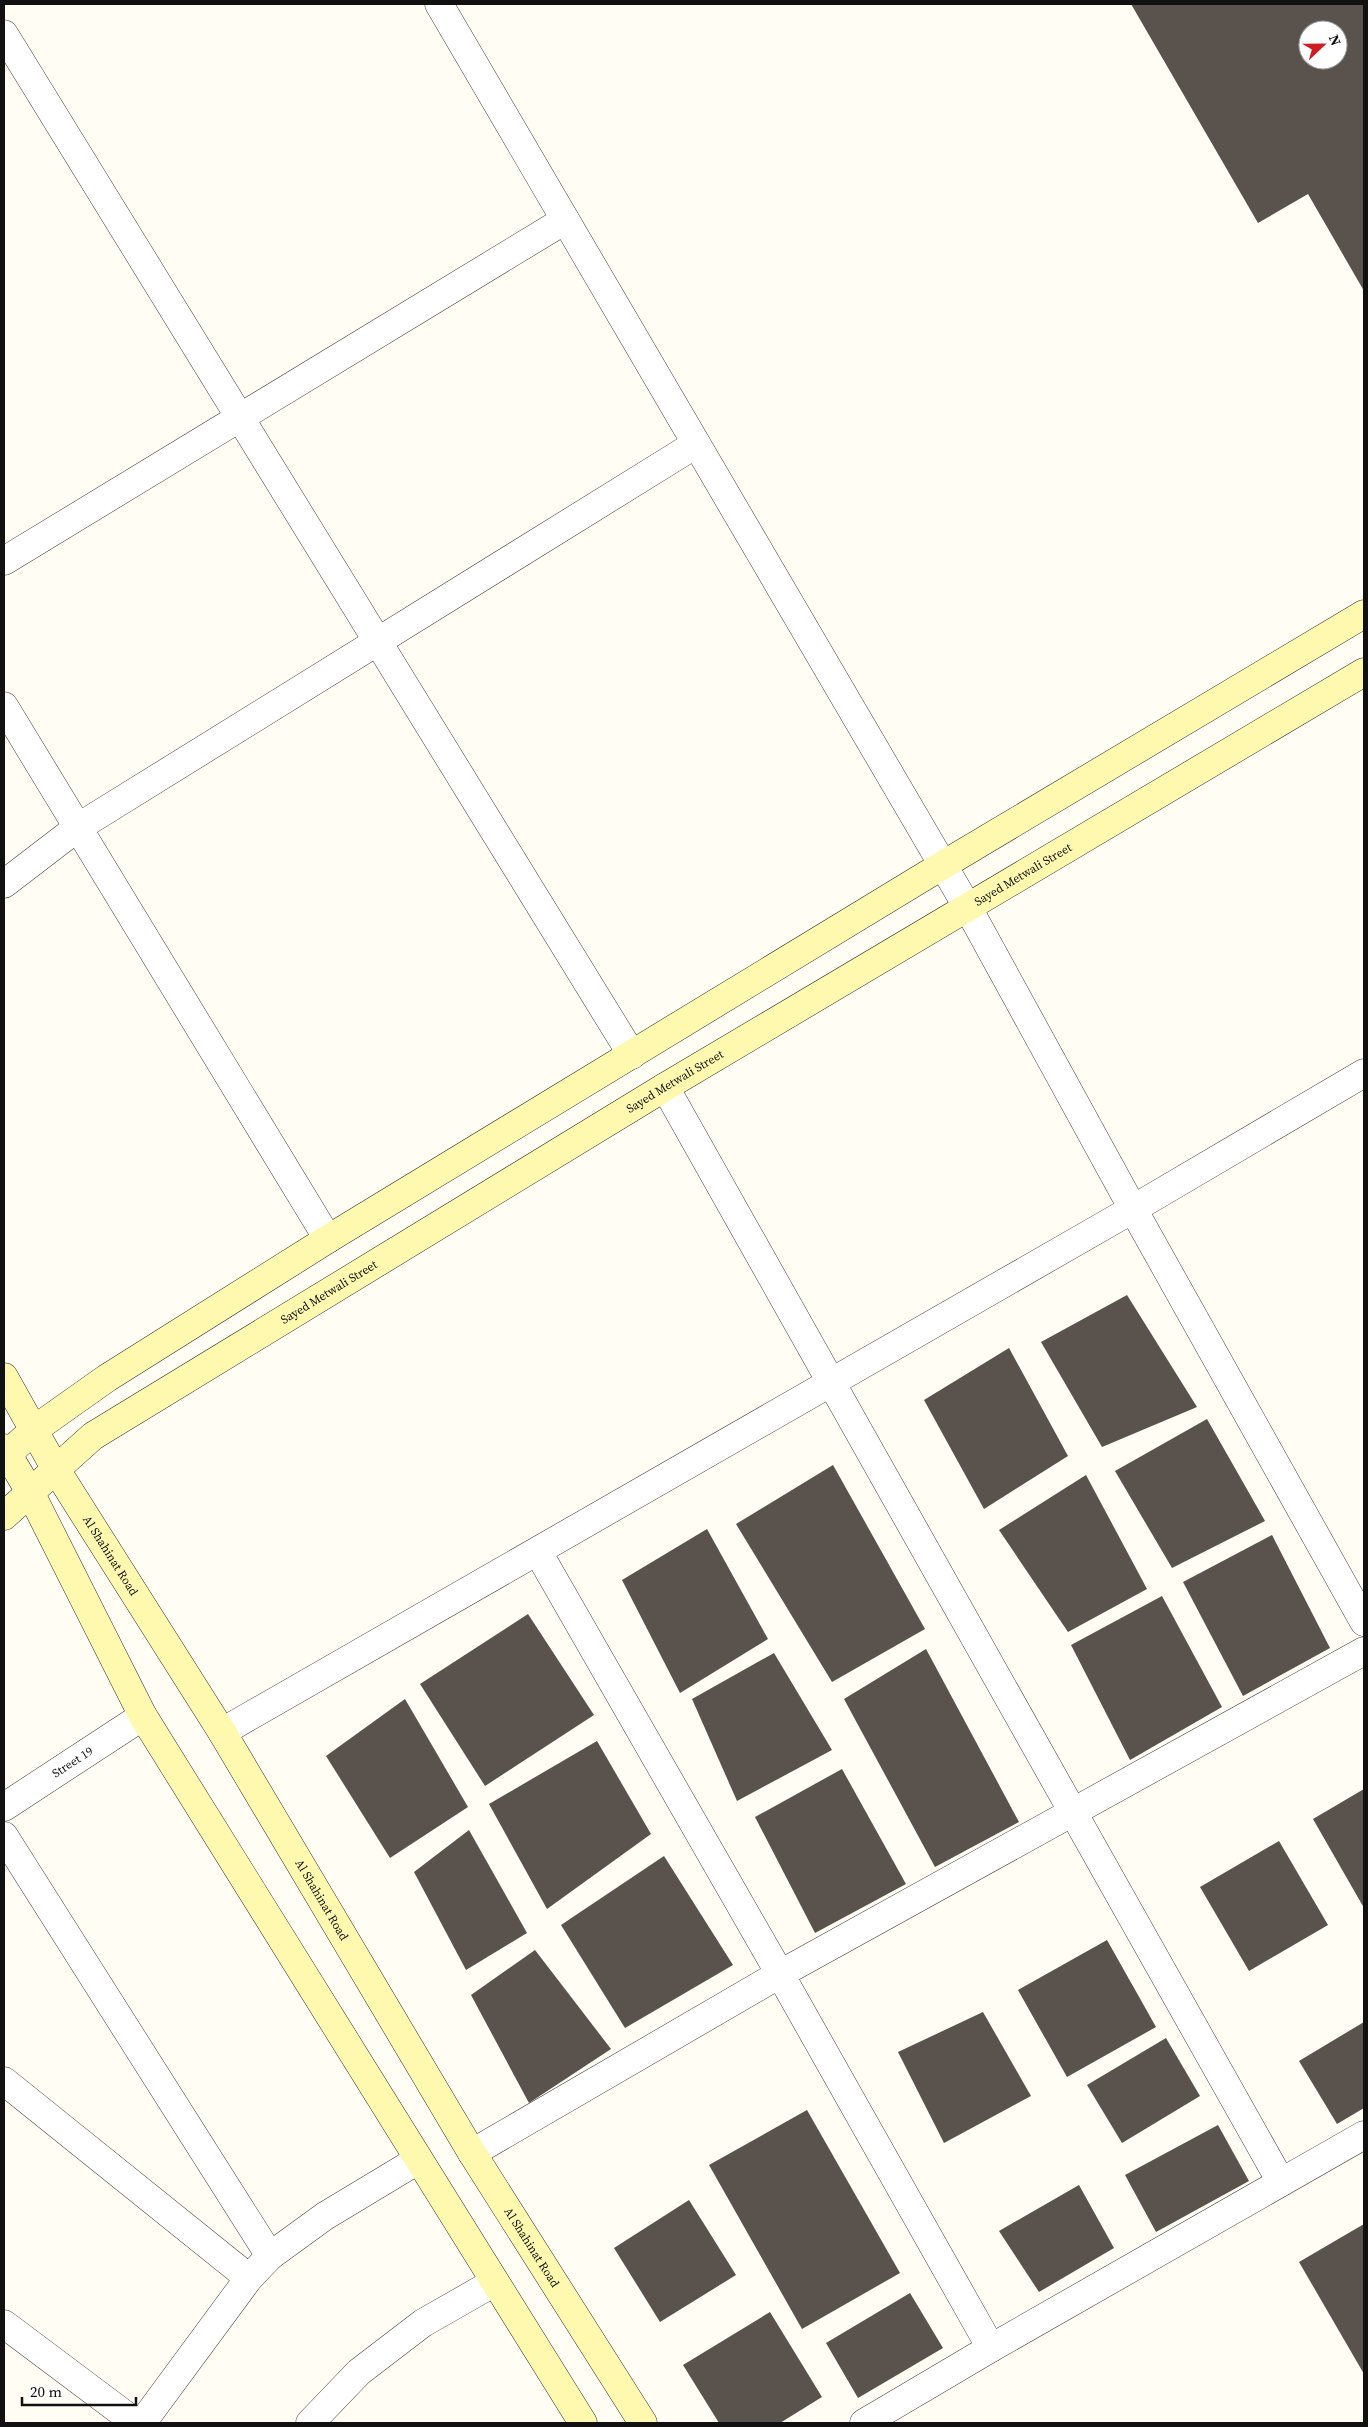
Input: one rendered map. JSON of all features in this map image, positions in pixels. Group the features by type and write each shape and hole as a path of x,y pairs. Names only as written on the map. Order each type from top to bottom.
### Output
{"street":[{"path":"438,4 968,908 1133,1210 1364,1622"},
{"path":"4,34 632,1055"},
{"path":"4,561 565,220"},
{"path":"4,884 78,828 696,444"},
{"path":"583,2423 493,2283 143,1716 30,1492 5,1453 35,1429 107,1378 328,1240 943,866 1364,614"},
{"name":"Sayed Metwali Street","path":"4,1516 55,1468 93,1436 665,1087 1364,672"},
{"path":"4,706 328,1240"},
{"path":"222,1732 1133,1210 1364,1073"},
{"path":"665,1087 1281,2182"},
{"name":"Al Shahinat Road","path":"4,1376 55,1468 222,1732 472,2153 643,2423"},
{"path":"538,1552 780,1974 991,2348"},
{"path":"472,2153 780,1974 1364,1651"},
{"name":"Street 19","path":"4,1807 143,1716"},
{"path":"4,1836 270,2256"},
{"path":"4,2081 248,2278"},
{"path":"864,2423 991,2348 1364,2135"},
{"path":"142,2423 248,2278 270,2256 325,2216 418,2160"},
{"path":"310,2423 359,2372 387,2350 423,2323 493,2283"},
{"path":"4,2324 136,2423"}],"building":[{"path":"1131,4 1364,4 1364,291 1308,194 1258,223"},
{"path":"1127,1295 1197,1407 1102,1447 1041,1342"},
{"path":"1009,1348 1068,1456 984,1509 924,1400"},
{"path":"1207,1419 1265,1521 1172,1568 1115,1471"},
{"path":"833,1465 925,1629 832,1682 736,1524"},
{"path":"1086,1475 1147,1589 1068,1632 999,1530"},
{"path":"707,1529 768,1639 680,1693 622,1580"},
{"path":"1272,1535 1330,1648 1243,1696 1183,1582"},
{"path":"1162,1596 1222,1707 1130,1760 1071,1645"},
{"path":"528,1614 594,1715 485,1786 420,1684"},
{"path":"926,1649 1019,1822 935,1867 844,1699"},
{"path":"774,1653 832,1750 737,1801 692,1699"},
{"path":"405,1699 468,1807 390,1858 326,1756"},
{"path":"597,1741 651,1834 547,1909 489,1804"},
{"path":"842,1769 906,1884 815,1933 755,1817"},
{"path":"1364,1789 1364,1908 1313,1819"},
{"path":"469,1830 527,1933 466,1970 414,1872"},
{"path":"1279,1841 1328,1925 1249,1971 1200,1887"},
{"path":"664,1856 733,1965 625,2028 561,1925"},
{"path":"1107,1940 1156,2027 1067,2077 1018,1990"},
{"path":"535,1950 611,2049 529,2103 471,1995"},
{"path":"983,2012 1031,2096 944,2143 898,2052"},
{"path":"1364,2022 1364,2108 1337,2124 1299,2061"},
{"path":"1166,2038 1200,2096 1122,2143 1087,2085"},
{"path":"807,2110 900,2273 802,2329 709,2165"},
{"path":"1218,2125 1249,2181 1156,2232 1125,2175"},
{"path":"1079,2185 1114,2248 1039,2292 999,2231"},
{"path":"689,2200 736,2275 660,2322 614,2248"},
{"path":"1364,2224 1364,2374 1299,2262"},
{"path":"910,2293 943,2348 858,2398 826,2343"},
{"path":"770,2312 822,2397 780,2423 719,2423 683,2365"}]}
